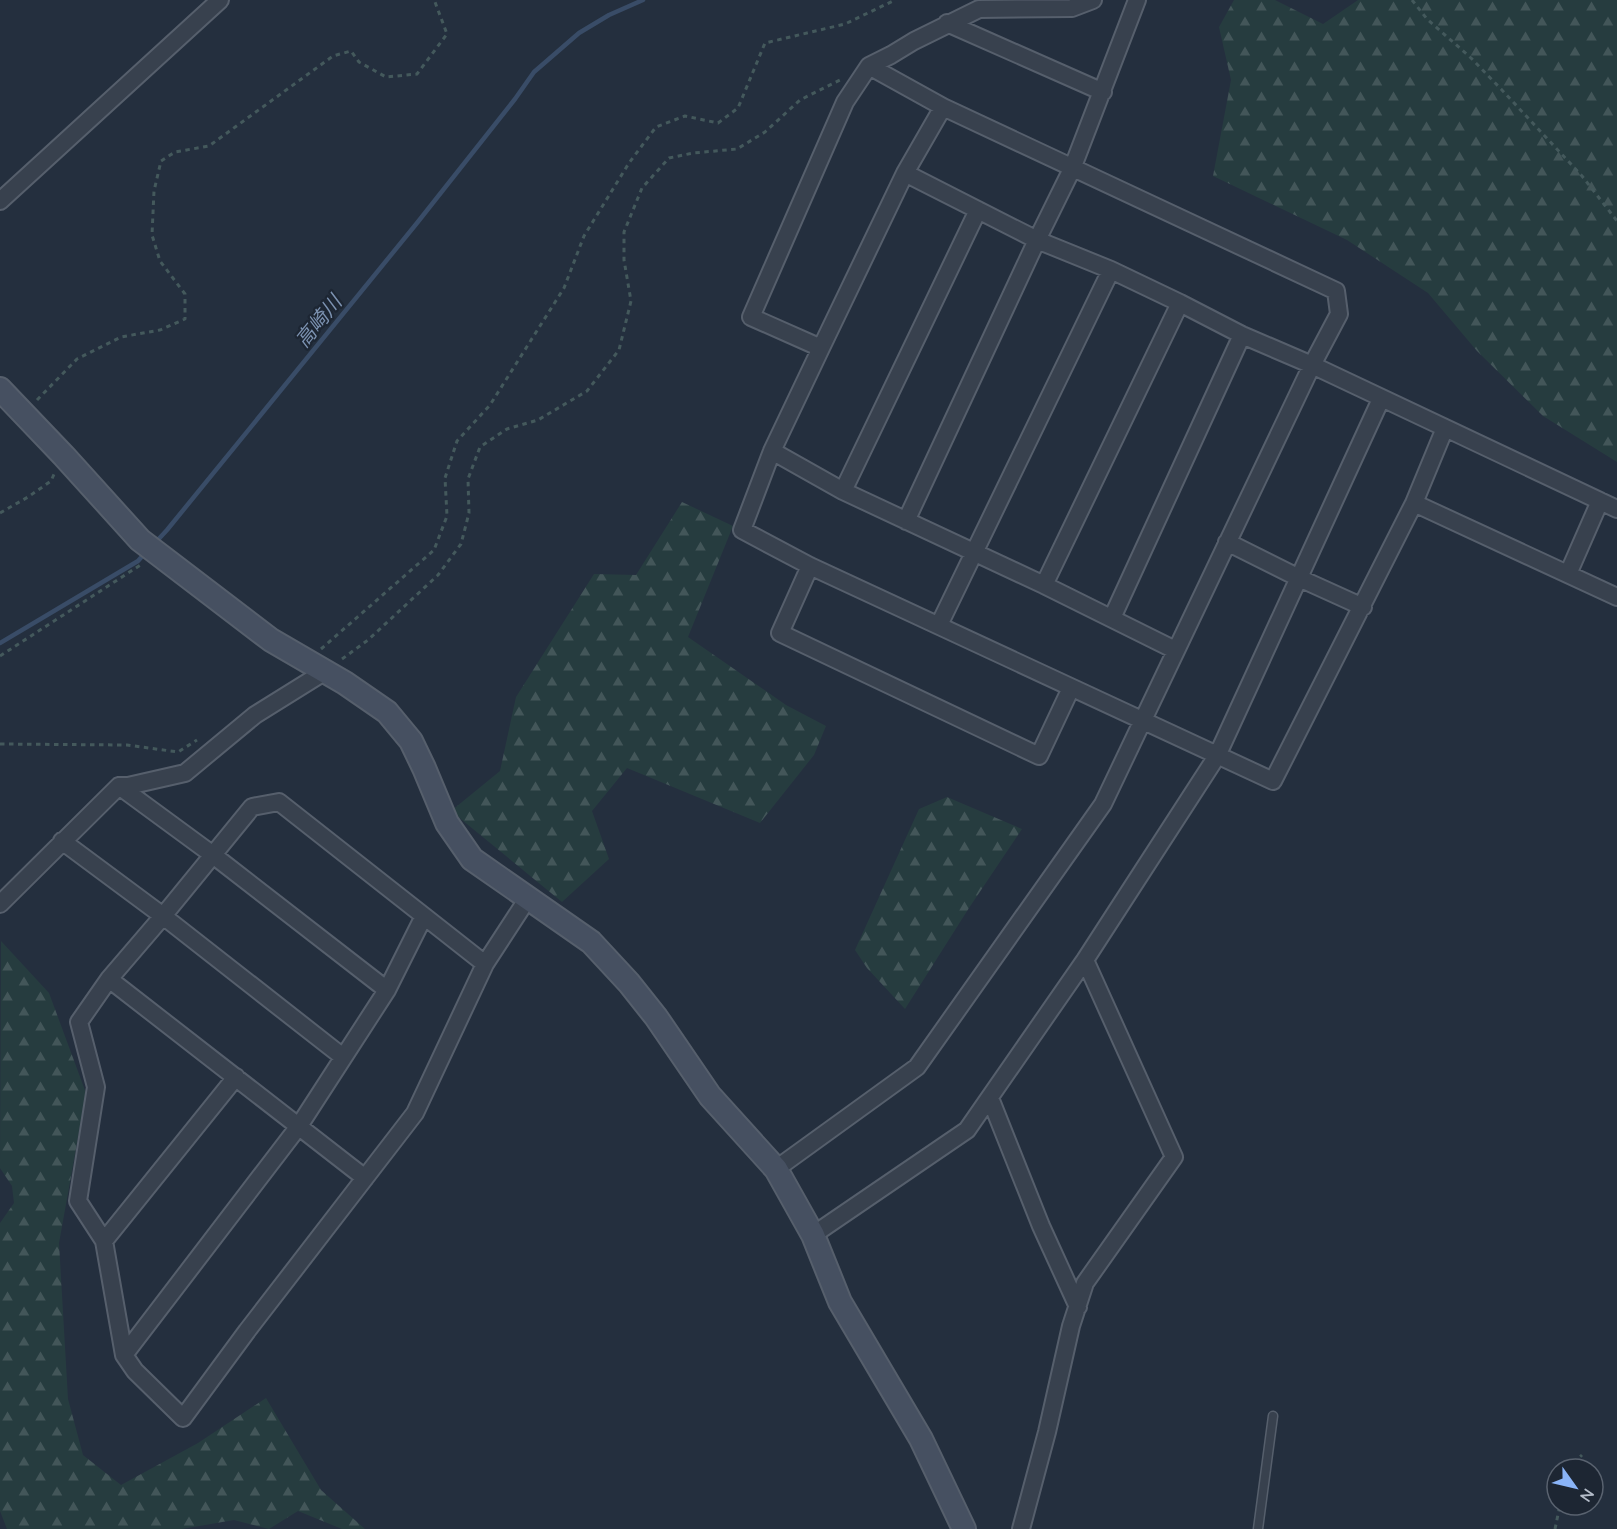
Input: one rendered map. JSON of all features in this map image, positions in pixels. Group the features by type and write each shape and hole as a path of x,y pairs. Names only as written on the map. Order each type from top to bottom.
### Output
{"street":[{"path":"0,201 220,0"},
{"path":"821,348 751,317 846,102 868,66 947,23 979,9 1072,8 1093,0"},
{"path":"906,521 1072,169 1137,0"},
{"path":"947,23 1103,93"},
{"path":"776,1169 917,1066 1103,804 1312,365 1339,314 1336,291 943,107 868,66"},
{"path":"943,107 905,173 772,451 742,530 810,566 1273,781 1414,503 1445,428"},
{"path":"905,173 1037,240 1111,270 1242,335 1312,365 1617,509"},
{"path":"843,491 978,210"},
{"path":"939,625 1111,270"},
{"path":"1044,585 1180,303"},
{"path":"1112,618 1242,335"},
{"path":"0,389 140,540 271,640 345,683 387,712 411,741 447,823 472,858 591,942 629,983 656,1017 710,1096 776,1169 813,1235 840,1302 921,1439 964,1529"},
{"path":"813,1235 967,1130 1085,960 1217,756 1381,399"},
{"path":"772,451 843,491 1044,585 1175,650"},
{"path":"1568,574 1600,501"},
{"path":"1414,503 1617,597"},
{"path":"1227,542 1363,607"},
{"path":"810,566 780,633 1039,756 1071,688"},
{"path":"0,904 119,786 185,773 315,666"},
{"path":"119,786 213,855 387,990"},
{"path":"485,964 279,802 252,807 109,979 79,1023 96,1087 78,1201 104,1241 124,1355 135,1371 183,1418 415,1113 485,964 528,898"},
{"path":"62,841 163,916 343,1058"},
{"path":"124,1355 299,1126 387,990 424,916"},
{"path":"1021,1529 1047,1432 1071,1326 1085,1283 1174,1157 1085,960"},
{"path":"109,979 366,1178"},
{"path":"104,1241 236,1077"},
{"path":"990,1098 1041,1226 1078,1307"}],"lane":[{"path":"1258,1529 1273,1416"}],"path":[{"path":"23,414 77,359 121,337 160,330 185,319 185,294 160,261 152,235 154,191 161,161 175,152 209,146 333,56 351,51 359,62 386,77 417,74 447,34 436,0"},
{"path":"315,666 434,550 447,516 445,478 457,441 490,405 564,288 584,236 628,163 656,127 685,116 718,123 738,108 765,44 845,24 895,0"},
{"path":"1412,0 1427,19 1471,58 1582,176 1617,221"},
{"path":"315,666 368,640 438,575 461,544 469,513 468,479 480,447 507,429 537,420 587,391 619,350 631,302 624,260 624,232 642,188 669,158 693,153 737,149 765,132 800,100 840,80"},
{"path":"0,513 51,481 64,456"},
{"path":"0,656 131,572 156,553"},
{"path":"0,744 127,745 178,752 206,734"}],"green space":[{"path":"1234,0 1275,0 1323,24 1358,0 1617,0 1617,462 1543,416 1477,351 1428,293 1347,240 1213,176 1231,80 1219,27"},
{"path":"682,502 733,526 688,637 786,705 826,726 814,755 760,823 627,768 592,811 609,859 562,902 451,811 500,771 516,697 594,574 636,575"},
{"path":"947,797 1022,829 905,1009 867,968 855,950 919,809"},
{"path":"1,941 49,993 86,1093 59,1243 68,1399 83,1455 121,1485 198,1443 266,1398 321,1490 365,1529 342,1529 298,1511 269,1529 234,1520 182,1529 7,1529 0,1511 0,1223 14,1203 12,1186 0,1168"}],"waterway":[{"name":"高崎川","path":"155,543 417,223 534,72 579,33 609,15 643,0"},
{"name":"高崎川","path":"0,643 138,561 145,553"}]}
